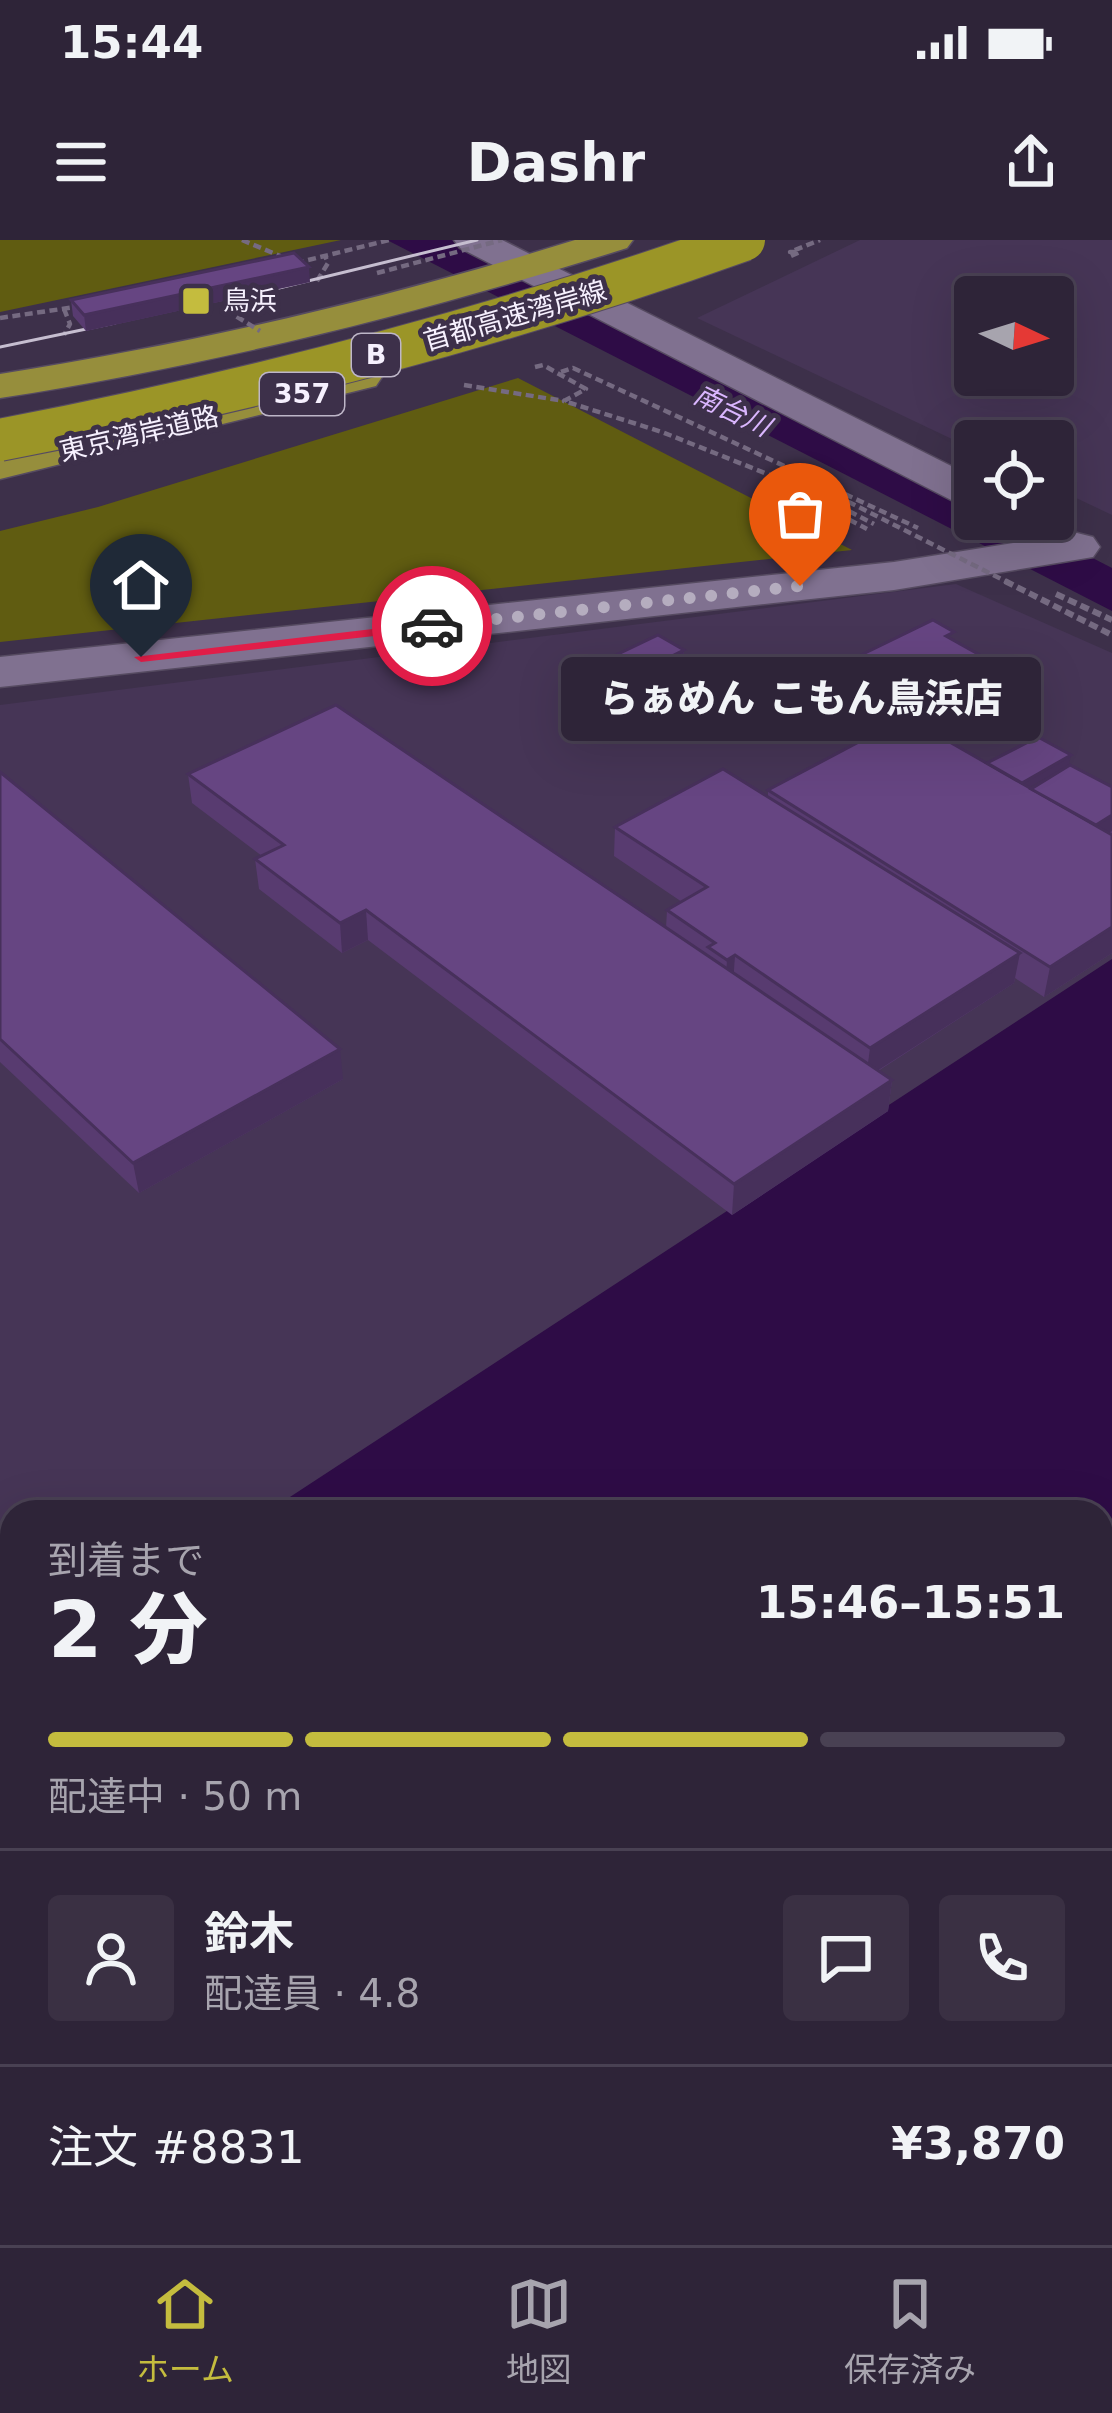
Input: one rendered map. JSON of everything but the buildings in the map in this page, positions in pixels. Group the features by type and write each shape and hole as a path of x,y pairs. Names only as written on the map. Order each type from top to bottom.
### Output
{"highway":[{"name":"357","path":"0,386 254,341 515,254 614,240"},
{"name":"首都高速湾岸線","path":"0,397 316,330 430,301 624,240"},
{"name":"首都高速湾岸線","path":"0,440 472,332 630,283 743,240"},
{"name":"東京湾岸道路","path":"0,466 311,392 445,354 755,240"}],"street":[{"path":"472,240 515,254 954,484"},
{"path":"1064,540 1094,555"},
{"path":"0,673 1094,555"}],"path":[{"path":"242,240 297,266"},
{"path":"276,267 297,266 389,240"},
{"path":"377,273 515,254"},
{"path":"0,318 65,313 85,305"},
{"path":"744,465 871,526 815,493 744,465 564,401 586,389 560,372 574,368 1016,575"},
{"path":"815,493 824,489 1112,635"},
{"path":"1055,593 1112,620"}],"shaded area":[{"path":"0,240 341,240 0,312"},
{"path":"860,240 1112,240 1112,515 1074,497 1074,420 954,420 954,440 697,318"},
{"path":"518,378 852,550 0,642 0,531 98,507"},
{"path":"956,584 1112,653 1112,960 295,1500 0,1500 0,705"}],"water":[{"name":"南台川","path":"387,240 473,240 954,486 954,530"},
{"path":"973,540 1058,540 1112,568 1112,611"},
{"path":"1112,959 1112,1500 285,1500"}],"tram line":[{"path":"279,288 477,240"},
{"path":"0,347 115,323"}],"way so far":[{"path":"432,626 800,586"}],"place":[{"name":"鳥浜","path":"196,301"},
{"name":"らぁめん こもん鳥浜店","path":"800,586"}],"route":[{"path":"141,657 432,626"}]}
